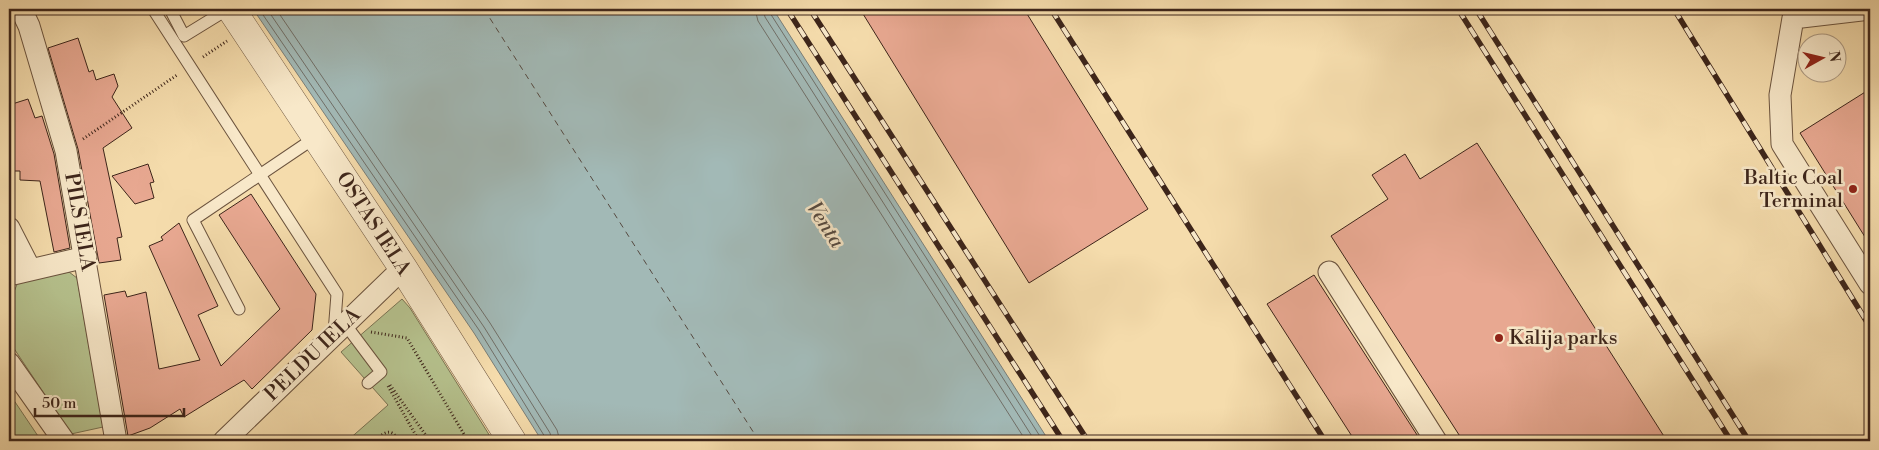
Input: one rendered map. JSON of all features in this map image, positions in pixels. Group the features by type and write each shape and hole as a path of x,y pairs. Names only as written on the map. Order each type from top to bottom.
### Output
{"street":[{"name":"PILS IELA","path":"21,9 29,26 66,151 86,257 116,441"},
{"path":"1870,9 1792,18 1780,96 1782,144 1870,284"},
{"name":"OSTAS IELA","path":"235,15 402,268 512,441"},
{"path":"9,228 30,269"},
{"path":"9,275 86,257"},
{"name":"PELDU IELA","path":"224,441 347,329 402,268"},
{"path":"1329,272 1436,441"},
{"path":"9,363 64,441"}],"lane":[{"path":"153,9 337,294 347,329 381,372 368,383"},
{"path":"170,9 184,36 235,15"},
{"path":"239,309 194,220 316,137"}],"path":[{"path":"66,151 189,66 235,15"},
{"path":"347,329 407,338 468,441"},
{"path":"381,372 419,441"},
{"path":"381,372 430,441"},
{"path":"373,441 385,433 391,432 395,434 399,441"}],"green space":[{"path":"69,272 77,278 103,427 71,434 9,341 9,304 18,282"},
{"path":"402,299 410,308 493,441 347,441 388,405 341,352"},
{"path":"9,393 40,439 35,441 9,441"}],"water":[{"name":"Venta","path":"253,9 773,9 1049,441 542,441 474,333"}],"building":[{"path":"860,9 1024,9 1148,209 1029,283"},
{"path":"78,38 89,72 93,70 96,80 114,74 118,86 112,97 132,128 103,148 122,237 117,238 121,260 99,263 78,149 48,48"},
{"name":"Baltic Coal Terminal","path":"1870,89 1870,245 1800,133"},
{"path":"28,99 35,118 42,116 54,154 70,248 54,252 40,181 20,180 20,171 9,171 9,105"},
{"name":"Kālija parks","path":"1477,143 1667,441 1463,441 1331,236 1388,199 1372,175 1405,154 1420,179"},
{"path":"148,164 154,182 150,183 154,198 135,204 112,176"},
{"path":"251,194 316,294 312,330 252,389 244,380 184,417 180,409 150,428 128,436 104,295 125,291 127,297 146,292 159,369 200,360 149,246 163,240 161,237 179,223 218,306 198,315 221,366 280,309 219,215"},
{"path":"1314,275 1421,441 1355,441 1267,304"}],"ferry route":[{"path":"484,9 759,441"}],"railway":[{"path":"787,9 1063,441"},
{"path":"810,9 1088,441"},
{"path":"1051,9 1325,441"},
{"path":"1458,9 1731,441"},
{"path":"1476,9 1749,441"},
{"path":"1674,9 1870,327"}],"place":[{"name":"Baltic Coal Terminal","path":"1853,189"},
{"name":"Kālija parks","path":"1499,338"}]}
